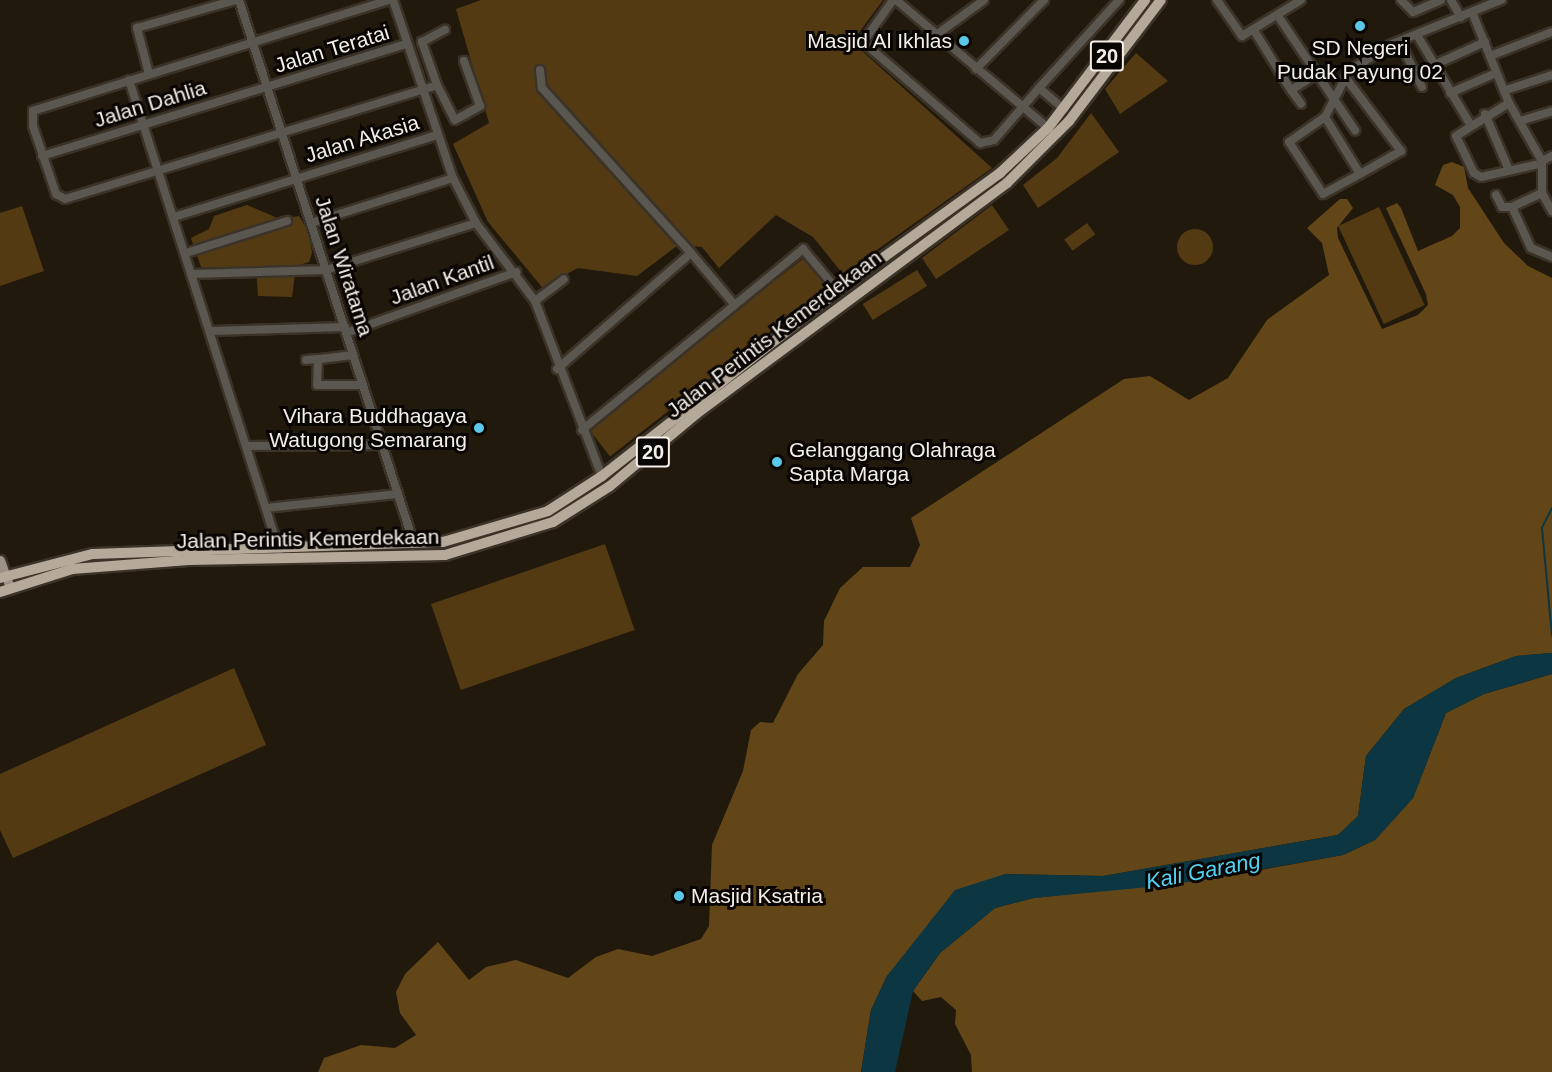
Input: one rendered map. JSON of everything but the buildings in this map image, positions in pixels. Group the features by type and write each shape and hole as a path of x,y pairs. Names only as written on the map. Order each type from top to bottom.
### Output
{"highway":[{"name":"Jalan Perintis Kemerdekaan","path":"3,577 93,554 280,552 445,555 533,531 594,497 838,291 982,187 1048,128 1145,0"},
{"name":"Jalan Perintis Kemerdekaan","path":"5,590 72,570 469,538 529,519 602,477 1007,183 1073,116 1161,0"},
{"path":"1064,109 1073,116"}],"main road":[{"path":"0,560 3,577"},
{"name":"Jalan Perintis Kemerdekaan","path":"3,577 5,590"}],"street":[{"name":"Jalan Wiratama","path":"237,0 253,42 414,544"},
{"path":"149,74 137,28 237,0"},
{"path":"437,85 423,91 282,134 60,199 42,156 33,126 33,111 391,0 407,44 423,91 438,135 453,178 476,224 516,272 535,302 557,369 602,477"},
{"path":"1048,128 1021,109 894,0 863,42 918,92 985,144 1021,109 1119,0"},
{"path":"936,35 984,0"},
{"path":"976,69 1044,0"},
{"path":"1217,0 1242,36 1255,32 1301,0"},
{"path":"1401,0 1413,12 1441,0"},
{"path":"1451,0 1461,17"},
{"path":"1348,81 1401,151 1323,194 1289,142 1325,117 1348,81 1349,71 1400,42 1501,0"},
{"path":"1472,12 1496,73 1506,90 1509,103 1541,163 1542,193 1552,211"},
{"path":"1278,16 1355,130"},
{"path":"445,30 422,42 451,119 477,112 480,106 464,61"},
{"path":"1255,32 1300,104"},
{"path":"1490,56 1552,32"},
{"path":"1417,35 1470,124"},
{"path":"1400,42 1422,87"},
{"path":"1434,65 1485,42"},
{"name":"Jalan Teratai","path":"267,87 407,44"},
{"path":"540,70 542,88 692,253 734,304"},
{"path":"1450,93 1496,73"},
{"path":"1292,90 1317,74"},
{"path":"1506,90 1552,75"},
{"path":"129,80 193,274 280,552"},
{"name":"Jalan Dahlia","path":"42,156 267,87"},
{"path":"1039,88 1064,109"},
{"path":"1509,103 1485,114 1456,136 1477,176 1541,163 1552,156"},
{"path":"1520,121 1552,111"},
{"path":"1485,114 1509,170"},
{"path":"1325,117 1360,174"},
{"name":"Jalan Akasia","path":"174,217 438,135"},
{"path":"311,223 453,178"},
{"path":"1496,195 1502,207 1512,207 1542,193"},
{"path":"1512,207 1531,248 1552,257"},
{"path":"186,253 287,221"},
{"path":"193,274 326,270 476,224"},
{"path":"582,430 803,249 838,291"},
{"path":"557,369 692,253"},
{"name":"Jalan Kantil","path":"211,331 345,330 516,272"},
{"path":"535,302 564,279"},
{"path":"306,360 353,355"},
{"path":"318,359 318,387 362,385"},
{"path":"247,446 383,445"},
{"path":"266,508 398,494"}],"shaded area":[{"path":"481,0 883,0 852,42 992,168 843,274 813,237 776,215 719,268 702,247 678,245 637,276 578,268 542,287 488,222 453,144 489,123 456,9"},
{"path":"1136,53 1168,81 1120,114 1105,89"},
{"path":"1091,113 1119,152 1038,208 1023,185 1057,158"},
{"path":"1452,162 1464,167 1468,188 1504,243 1528,266 1552,278 1552,653 1516,656 1456,678 1404,709 1366,756 1358,816 1338,835 1103,876 1005,874 920,938 887,976 871,1010 861,1072 318,1072 324,1058 361,1045 395,1048 416,1035 400,1013 396,992 405,974 438,942 469,980 486,967 516,960 568,978 596,957 618,949 652,956 701,939 709,926 712,845 743,771 751,730 760,722 773,723 798,674 823,645 824,621 840,588 863,567 910,567 920,545 911,518 1124,379 1150,376 1189,400 1228,378 1267,320 1329,275 1322,243 1307,228 1340,199 1347,199 1353,208 1337,228 1338,238 1382,329 1418,315 1428,305 1426,294 1386,208 1397,203 1401,208 1418,251 1452,236 1460,228 1460,207 1453,195 1435,185 1443,165"},
{"path":"247,205 280,219 299,216 308,231 312,253 309,262 296,266 292,297 258,296 256,268 201,267 191,238 209,229 214,216"},
{"path":"992,205 1009,230 936,279 922,258"},
{"path":"22,206 44,271 0,286 0,213"},
{"path":"1379,207 1425,305 1384,324 1338,226"},
{"path":"1087,223 1095,234 1073,251 1064,239"},
{"path":"1195,229 1208,234 1213,247 1208,260 1195,265 1182,260 1177,247 1182,234"},
{"path":"804,258 827,287 610,456 587,427"},
{"path":"917,270 927,286 873,320 863,304"},
{"path":"605,544 635,630 461,690 431,604"},
{"path":"234,668 266,745 13,858 0,830 0,774"},
{"path":"1552,674 1552,1072 972,1072 971,1055 955,1024 956,1010 941,997 922,1001 913,991 940,953 995,908 1034,898 1222,877 1343,855 1375,840 1413,798 1446,713 1484,694"}],"water":[{"name":"Kali Garang","path":"1552,653 1552,674 1484,694 1446,713 1413,798 1375,840 1343,855 1170,885 1034,898 995,908 940,953 913,991 895,1072 861,1072 871,1010 887,976 955,890 1005,874 1103,876 1338,835 1358,816 1366,756 1404,709 1456,678 1516,656"}],"waterway":[{"path":"1552,508 1542,528 1552,636"}],"place":[{"name":"SD Negeri Pudak Payung 02","path":"1360,26"},
{"name":"Masjid Al Ikhlas","path":"964,41"},
{"name":"Vihara Buddhagaya Watugong Semarang","path":"479,428"},
{"name":"Gelanggang Olahraga Sapta Marga","path":"777,462"},
{"name":"Masjid Ksatria","path":"679,896"}]}
